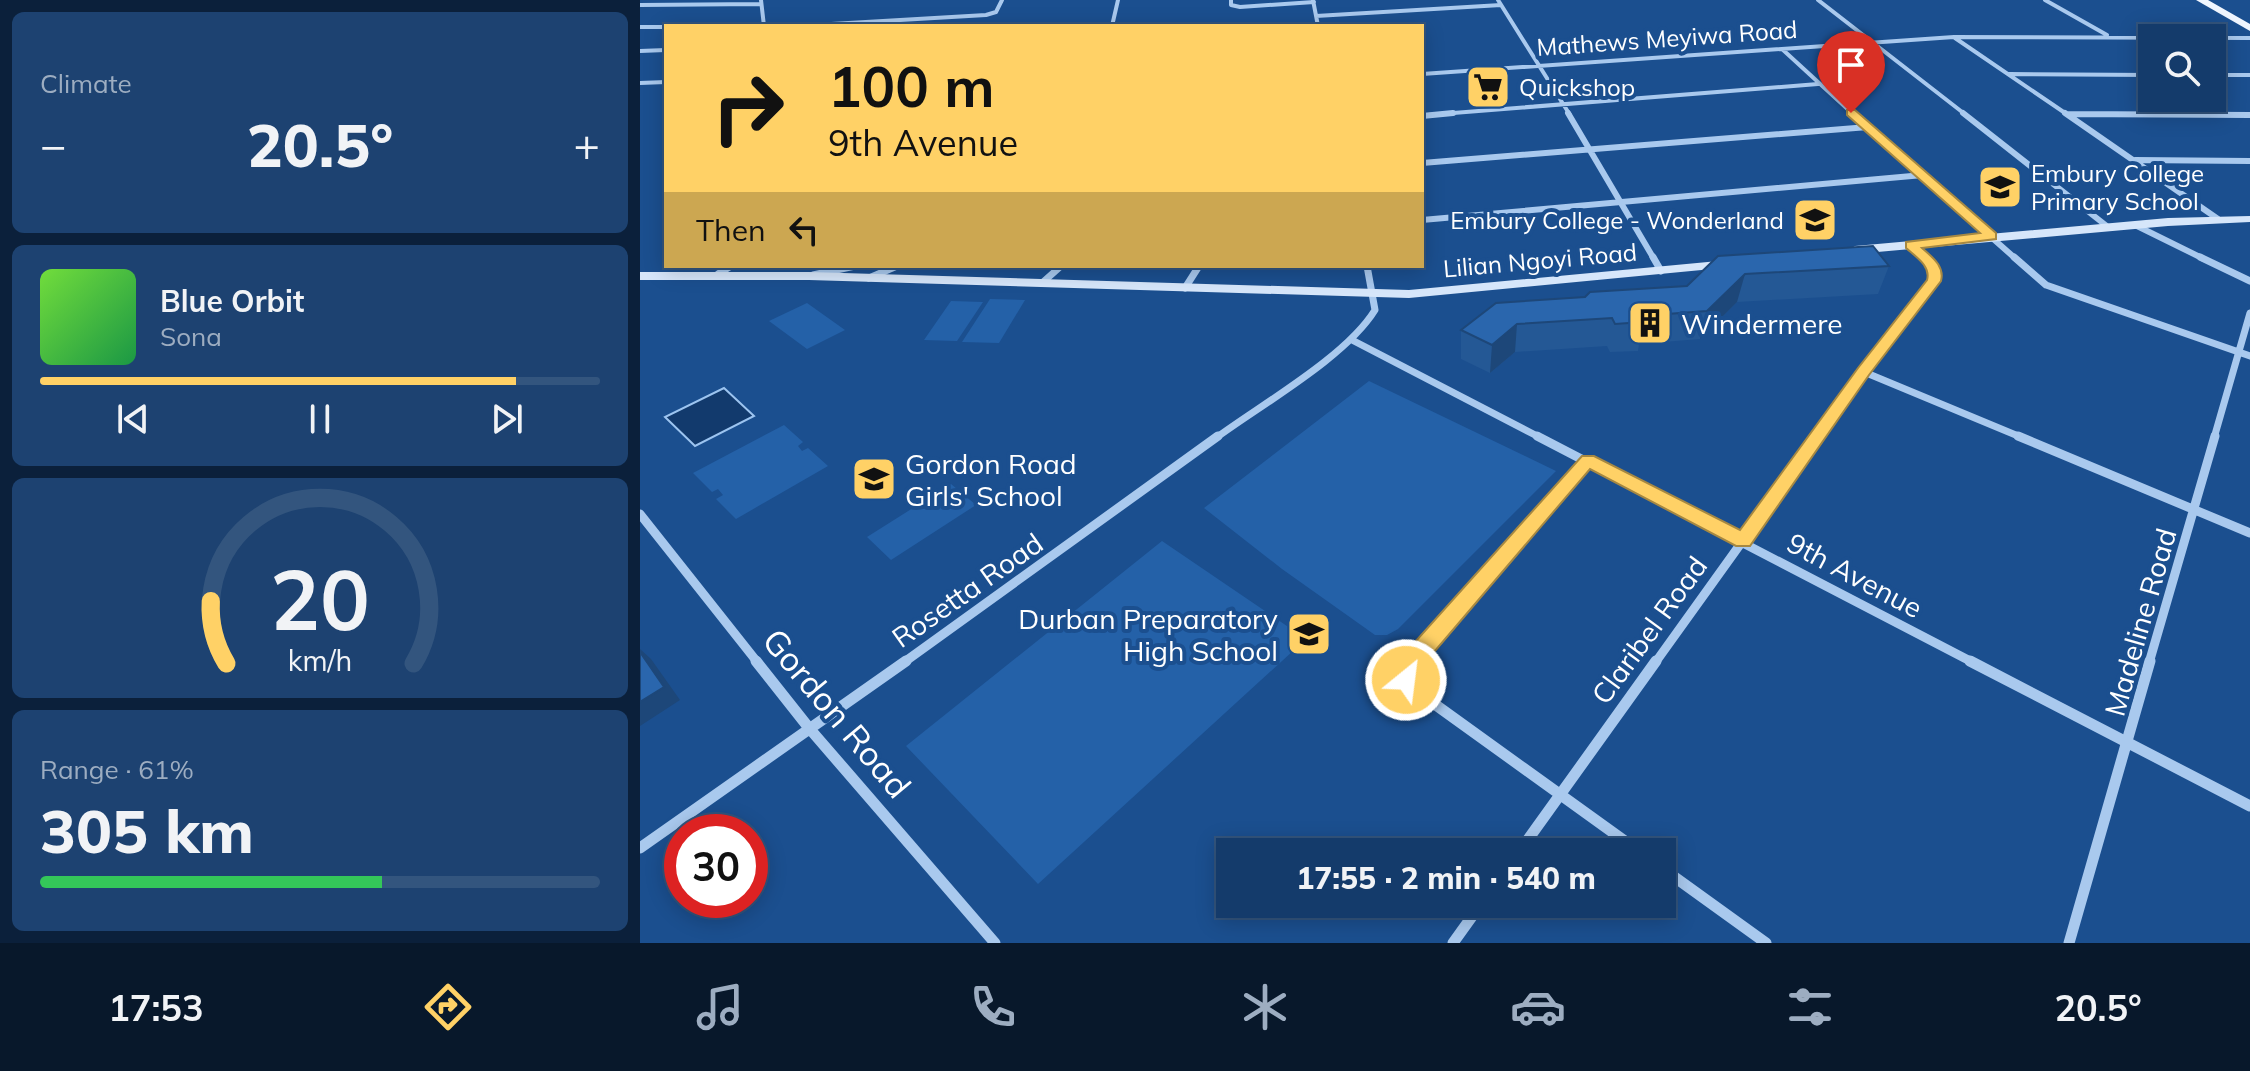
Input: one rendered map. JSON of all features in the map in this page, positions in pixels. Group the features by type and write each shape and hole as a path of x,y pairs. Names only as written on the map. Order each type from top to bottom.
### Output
{"main road":[{"path":"2201,0 2250,28"},
{"path":"2219,0 2247,14"}],"street":[{"path":"830,24 993,14 1002,0"},
{"path":"1112,24 1118,0"},
{"path":"1231,0 1231,5 1240,7 1314,1 1318,24"},
{"path":"1441,0 1445,8"},
{"path":"1818,0 2108,227"},
{"path":"2045,0 2110,37"},
{"path":"640,5 761,2 764,24"},
{"path":"1316,16 1499,3 1661,271"},
{"path":"640,27 664,27"},
{"path":"1954,37 2218,219"},
{"name":"Mathews Meyiwa Road","path":"1424,74 1954,37 2250,38"},
{"path":"1782,49 2035,278 2060,292 2250,356"},
{"path":"640,51 664,50"},
{"path":"2009,74 2138,75"},
{"path":"2226,75 2250,75"},
{"path":"640,80 664,80"},
{"path":"1424,116 1818,84"},
{"path":"2067,114 2250,115"},
{"path":"1424,163 1868,127"},
{"path":"2134,160 2250,161"},
{"path":"1424,220 1923,175"},
{"path":"1838,252 1991,236 2250,219"},
{"path":"2134,225 2250,281"},
{"name":"Claribel Road","path":"1529,838 1864,372 1934,281 1936,273 1932,264 1911,245"},
{"name":"Lilian Ngoyi Road","path":"640,276 763,270 809,276 1375,295 1748,262"},
{"path":"718,274 728,268"},
{"path":"809,276 846,268"},
{"path":"869,278 892,268"},
{"path":"923,268 925,273 939,281"},
{"path":"1042,283 1059,268"},
{"path":"1185,288 1198,268"},
{"path":"1368,268 1375,295"},
{"name":"Rosetta Road","path":"640,848 1132,501 1352,340 1373,317 1375,295"},
{"name":"Madeline Road","path":"2069,943 2250,313"},
{"name":"9th Avenue","path":"1352,340 2250,806"},
{"path":"1864,372 2250,533"},
{"path":"1588,460 1405,669 1406,680 1415,690 1620,838"},
{"name":"Gordon Road","path":"640,514 809,728 995,943"},
{"path":"1676,878 1766,943"},
{"path":"1453,943 1471,918"}],"shaded area":[{"path":"990,299 1025,300 999,343 962,342"},
{"path":"951,301 983,302 957,341 924,340"},
{"path":"807,303 845,330 807,349 769,321"},
{"path":"1369,381 1556,471 1398,629 1387,635 1375,635 1282,569 1204,508"},
{"path":"724,388 754,416 695,446 665,417"},
{"path":"784,425 803,442 798,446 802,451 808,448 828,466 736,519 716,499 723,495 718,489 712,492 693,473"},
{"path":"951,484 976,505 891,560 867,537"},
{"path":"1162,541 1306,639 1038,884 906,746"}],"building":[{"path":"1873,246 1889,266 1745,274 1707,311 1641,316 1643,322 1615,324 1612,318 1517,324 1492,345 1461,330 1496,303 1585,297 1590,292 1687,286 1718,256"},
{"path":"640,652 664,687 640,702"}],"place":[{"name":"Quickshop","path":"1488,87"},
{"name":"Embury College Primary School","path":"2000,187"},
{"name":"Embury College - Wonderland","path":"1815,220"},
{"name":"Windermere","path":"1650,323"},
{"name":"Gordon Road Girls' School","path":"874,479"},
{"name":"Durban Preparatory High School","path":"1309,634"}],"route":[{"path":"1406,680 1405,669 1588,460 1743,541 1864,372 1934,281 1936,273 1932,264 1911,245 1991,236 1851,113"}]}
